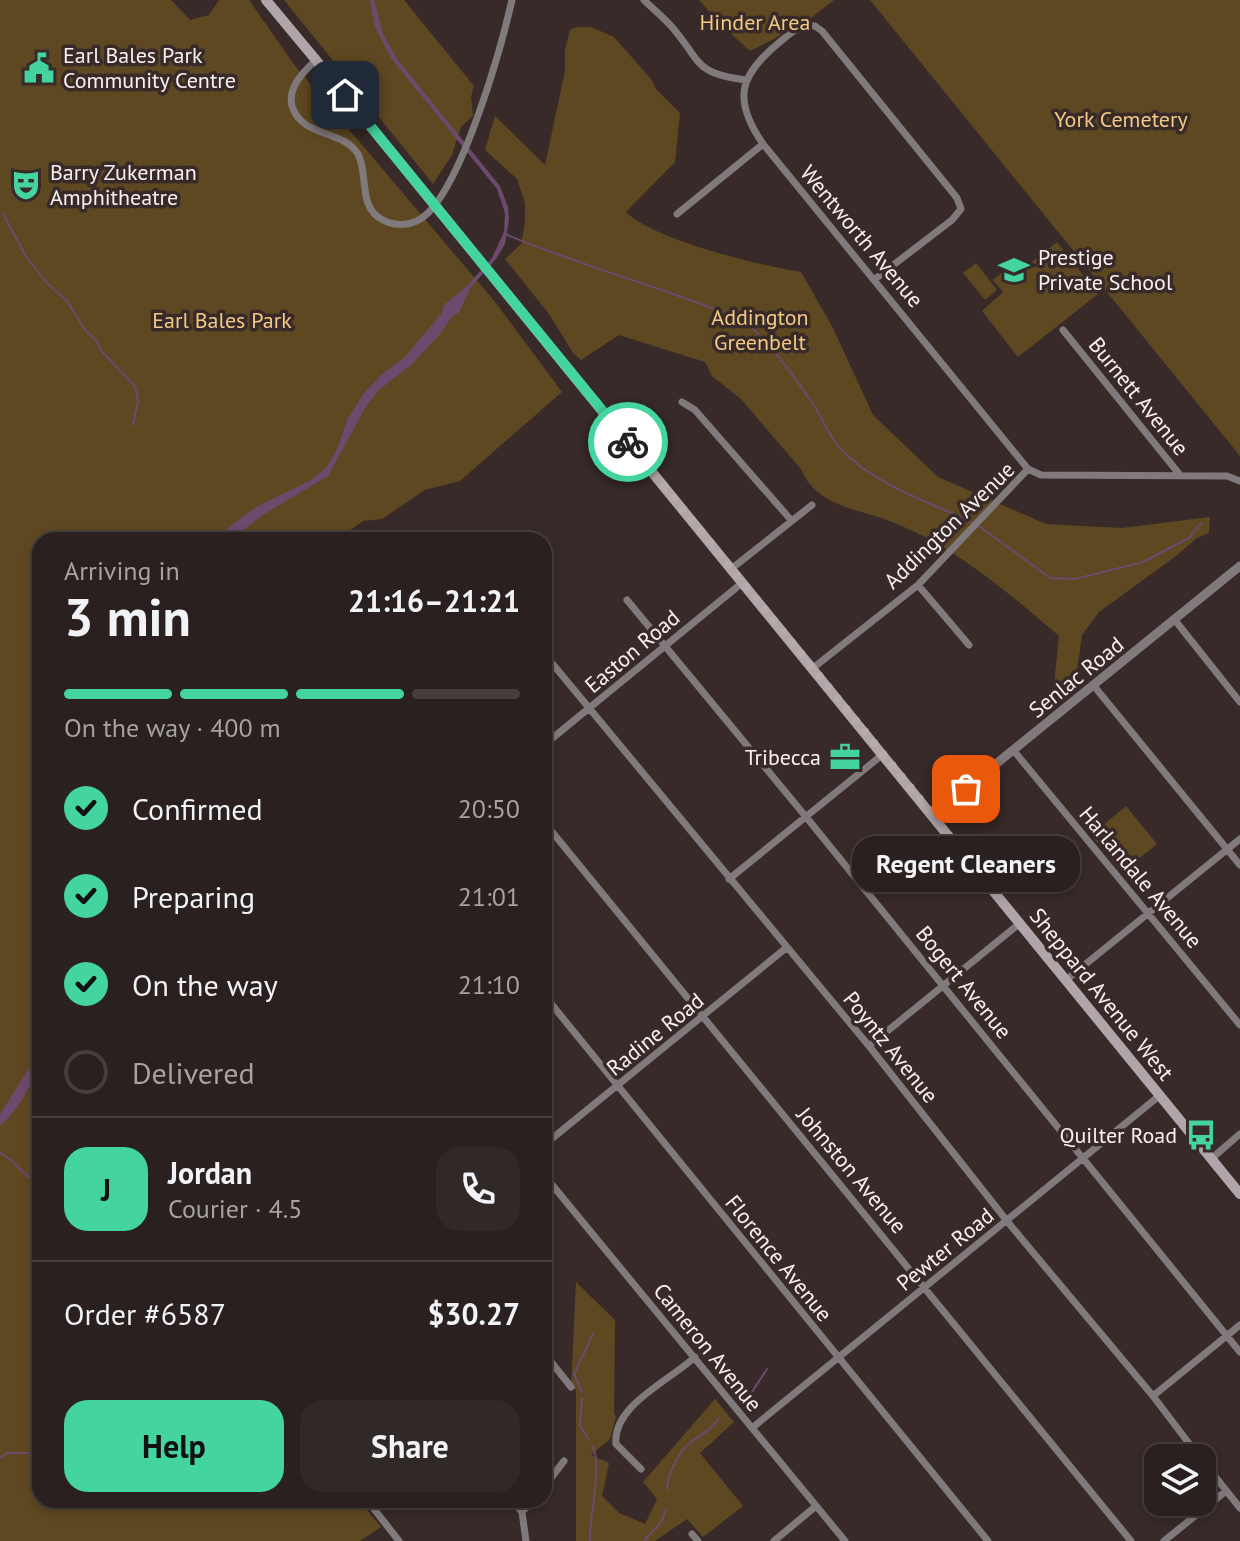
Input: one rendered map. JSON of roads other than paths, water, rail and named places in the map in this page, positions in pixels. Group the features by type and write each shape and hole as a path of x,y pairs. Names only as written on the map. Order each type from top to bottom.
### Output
{"main road":[{"name":"Sheppard Avenue West","path":"266,0 1240,1194"}],"street":[{"path":"316,60 292,89 291,102 296,116 314,130 343,141 357,152 369,205 379,218 399,225 412,223 426,216 444,193 459,160 512,0"},
{"path":"644,0 671,26 698,64 717,76 746,80 761,58 799,27 815,26 822,31 957,198 961,209 952,220 875,279"},
{"name":"Wentworth Avenue","path":"746,80 744,104 749,123 763,144 1028,469"},
{"path":"677,214 763,144"},
{"name":"Burnett Avenue","path":"1063,330 1180,475 1227,476 1240,481"},
{"path":"682,402 695,410 791,520"},
{"name":"Addington Avenue","path":"813,668 918,585 1028,469 1041,475 1180,475"},
{"path":"731,569 812,505"},
{"name":"Senlac Road","path":"933,815 1240,566"},
{"name":"Easton Road","path":"552,739 742,583"},
{"path":"918,585 969,645"},
{"name":"Bogert Avenue","path":"627,600 1240,1352"},
{"path":"1174,619 1240,702"},
{"name":"Poyntz Avenue","path":"552,663 869,1046 1190,1444"},
{"path":"1094,686 1240,865"},
{"name":"Harlandale Avenue","path":"1014,751 1240,1025"},
{"path":"729,879 882,755"},
{"name":"Johnston Avenue","path":"552,832 1131,1541"},
{"path":"1066,980 1240,839"},
{"path":"869,1046 1019,924"},
{"name":"Radine Road","path":"552,1139 786,948"},
{"name":"Florence Avenue","path":"552,1005 988,1541"},
{"name":"Pewter Road","path":"752,1428 1159,1096"},
{"path":"1211,1159 1240,1134"},
{"name":"Cameron Avenue","path":"552,1185 845,1541"},
{"path":"1153,1396 1240,1325"},
{"path":"641,1469 616,1444 618,1422 627,1410 695,1357"},
{"path":"552,1363 571,1387"},
{"path":"552,1477 564,1461"},
{"name":"Poyntz Avenue","path":"1216,1478 1240,1508"},
{"path":"1164,1541 1226,1491"},
{"path":"774,1541 816,1506"},
{"path":"373,1508 399,1541"},
{"path":"519,1508 526,1541"},
{"path":"522,1512 526,1508"}],"waterway":[{"path":"3,214 27,258 67,301 102,352 135,386 138,401 133,425"},
{"path":"505,234 745,321 788,369 815,407 835,443 854,461 903,492 973,523"},
{"path":"979,526 1050,578 1075,579 1143,562 1189,538 1201,523"},
{"path":"0,1153 32,1179"},
{"path":"582,1392 574,1374 593,1334"},
{"path":"748,1398 767,1369"},
{"path":"582,1398 580,1425 588,1439"},
{"path":"667,1489 671,1471 682,1452 719,1418"},
{"path":"590,1541 596,1477 592,1446"},
{"path":"0,1458 7,1453 32,1453"},
{"path":"644,1541 662,1521 666,1509"}],"place":[{"name":"Earl Bales Park Community Centre","path":"39,68"},
{"name":"Barry Zukerman Amphitheatre","path":"26,185"},
{"name":"Prestige Private School","path":"1014,270"},
{"name":"Tribecca","path":"845,757"},
{"name":"Regent Cleaners","path":"966,789"},
{"name":"Quilter Road","path":"1201,1135"}],"park label":[{"name":"Hinder Area","path":"755,22"},
{"name":"York Cemetery","path":"1121,119"},
{"name":"Earl Bales Park","path":"222,320"},
{"name":"Addington Greenbelt","path":"760,330"}]}
